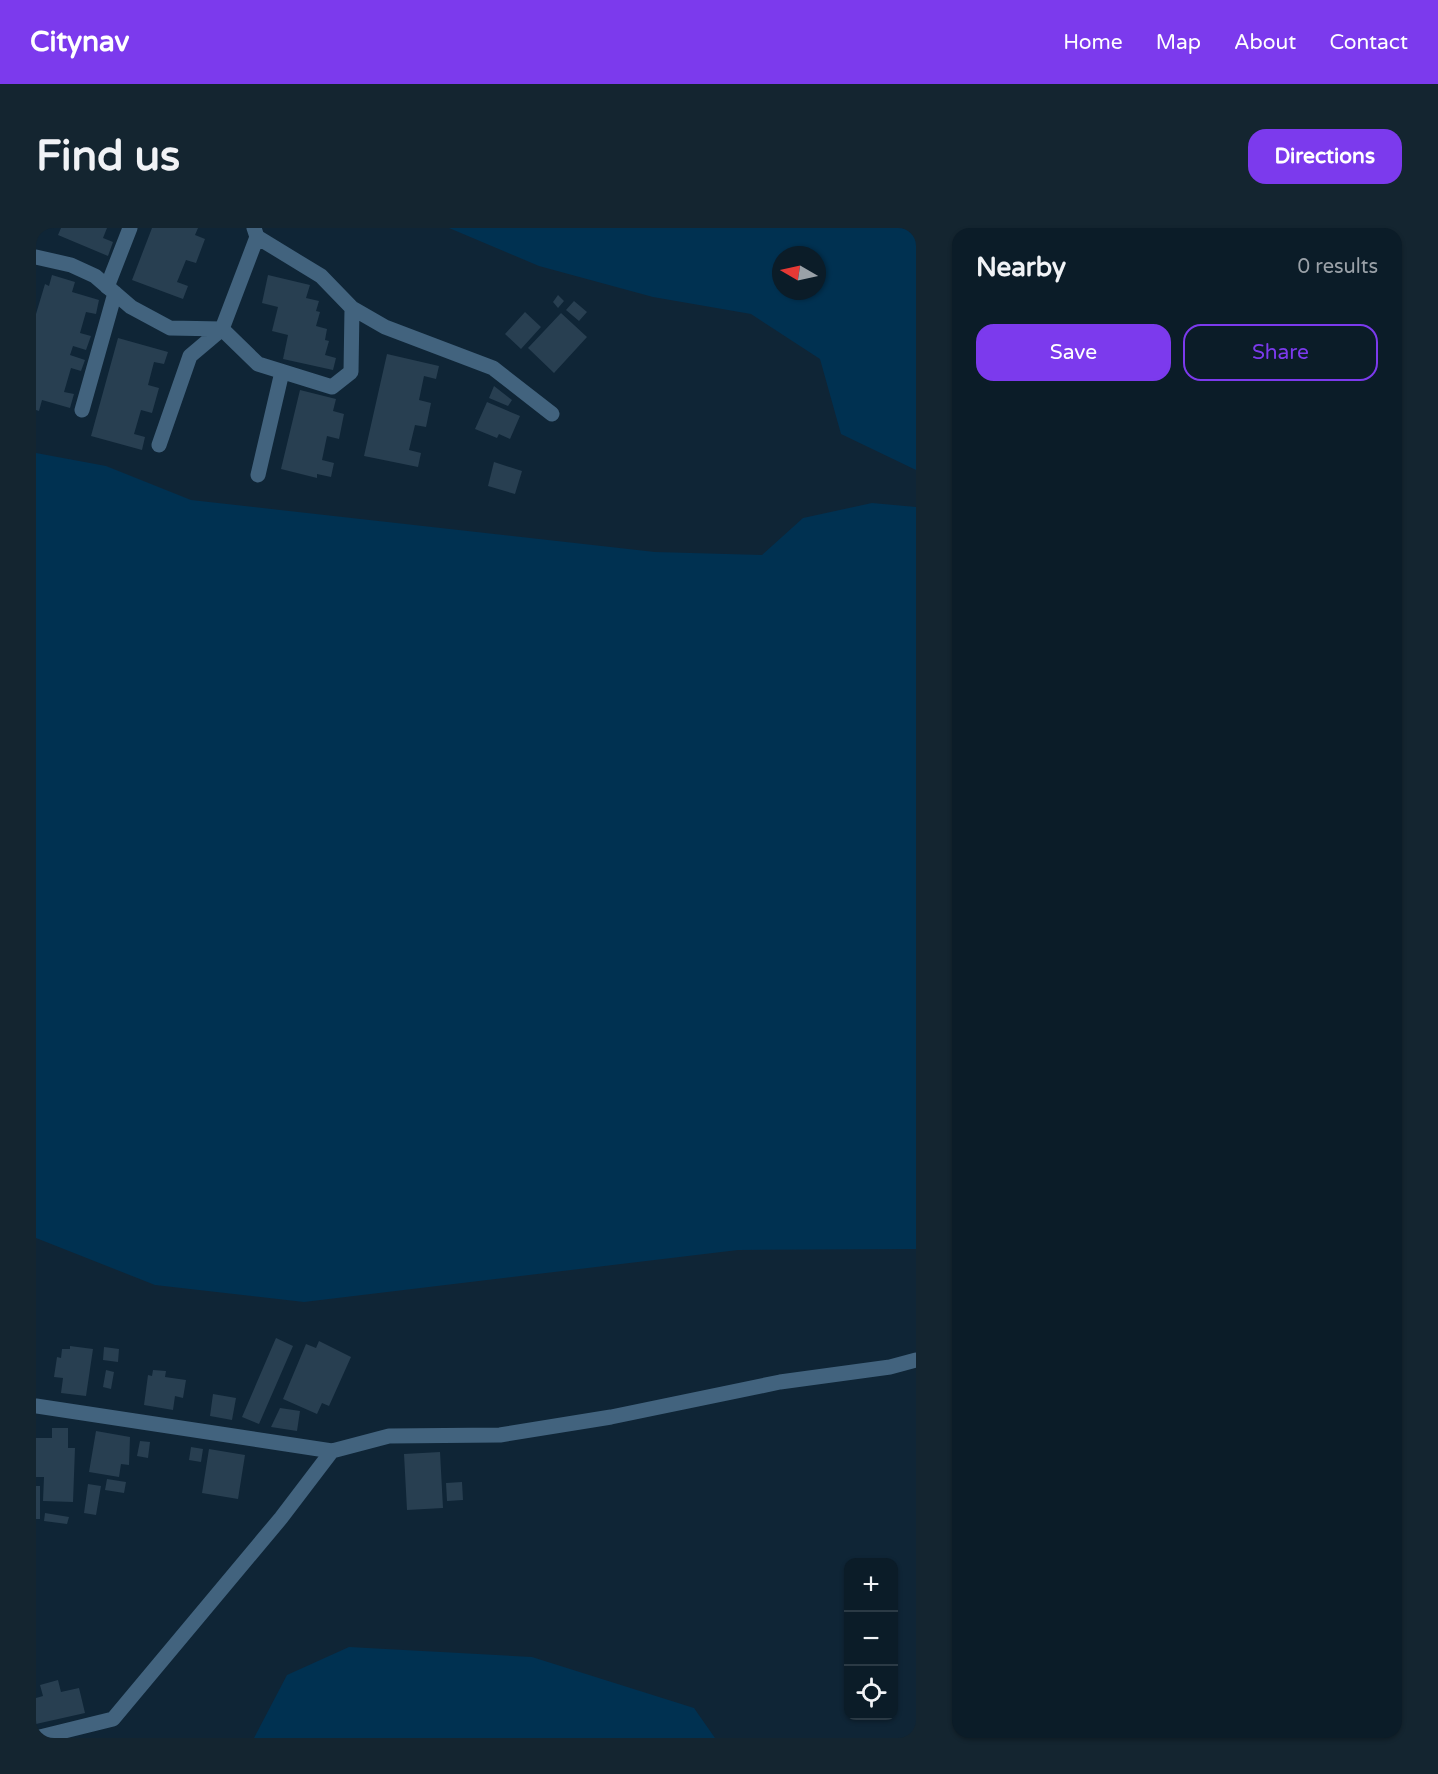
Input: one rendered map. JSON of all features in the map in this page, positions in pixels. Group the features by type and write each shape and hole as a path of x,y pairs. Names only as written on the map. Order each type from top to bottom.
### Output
{"street":[{"path":"82,410 111,290 130,228"},
{"path":"159,445 190,356 222,329 256,233 321,276 352,308 385,327 493,368 552,414"},
{"path":"36,258 71,265 95,276 131,307 170,328 222,329 258,364 333,387 351,372 352,308"},
{"path":"258,475 282,372"},
{"path":"36,1406 332,1451 389,1436 500,1435 610,1418 780,1382 890,1367 916,1360"},
{"path":"36,1738 113,1719 281,1518 332,1451"}],"shaded area":[{"path":"449,228 916,228 916,470 841,434 820,359 751,314 653,297 539,266"},
{"path":"36,453 106,466 191,500 655,552 762,555 803,518 872,503 916,507 916,1249 738,1250 304,1302 155,1285 36,1238"},
{"path":"349,1647 532,1657 694,1708 715,1738 254,1738 287,1675"}],"building":[{"path":"61,228 107,228 103,238 113,242 108,256 58,235"},
{"path":"152,228 198,228 195,235 205,239 196,263 186,260 177,282 188,286 183,299 132,280"},
{"path":"52,275 75,282 72,292 99,300 96,314 86,312 80,333 91,336 86,350 73,346 70,355 85,360 81,371 71,368 64,392 74,394 70,408 42,400 39,411 36,410 36,314 45,284 49,286"},
{"path":"268,275 310,285 306,298 319,301 316,311 320,312 316,326 327,329 325,340 329,341 325,355 336,358 333,370 283,359 288,335 272,331 278,307 262,303"},
{"path":"558,295 564,301 558,308 553,302"},
{"path":"574,301 587,312 579,321 566,310"},
{"path":"525,312 541,327 521,349 505,334"},
{"path":"561,313 587,337 554,373 528,348"},
{"path":"118,338 168,352 164,364 154,362 148,385 159,388 152,413 141,410 134,434 145,437 142,450 91,436"},
{"path":"387,354 439,366 436,379 424,376 419,400 431,403 426,427 415,425 409,450 421,453 418,467 364,456"},
{"path":"494,386 512,400 508,406 489,398"},
{"path":"300,390 336,399 333,411 344,414 339,439 327,436 322,460 334,463 331,477 317,474 317,478 281,469"},
{"path":"487,402 520,416 510,439 499,434 497,438 475,429"},
{"path":"494,462 522,471 515,494 488,486"},
{"path":"276,1338 293,1346 259,1424 242,1417"},
{"path":"319,1341 351,1357 329,1406 322,1403 317,1414 283,1399 306,1344 316,1348"},
{"path":"70,1346 93,1349 86,1396 61,1393 63,1378 54,1377 57,1357 61,1358 62,1349 70,1349"},
{"path":"104,1347 119,1349 118,1362 103,1360"},
{"path":"106,1370 114,1372 111,1389 103,1387"},
{"path":"153,1370 166,1371 165,1377 186,1380 183,1398 175,1396 173,1410 144,1405 148,1375 152,1376"},
{"path":"213,1394 236,1398 232,1420 210,1416"},
{"path":"280,1408 300,1411 297,1431 271,1427"},
{"path":"52,1428 68,1428 68,1448 75,1448 73,1502 43,1501 44,1477 36,1477 36,1438 52,1438"},
{"path":"96,1431 130,1437 129,1465 121,1464 119,1477 89,1472"},
{"path":"140,1441 150,1442 148,1458 137,1456"},
{"path":"191,1447 203,1449 201,1462 189,1460"},
{"path":"209,1449 245,1455 238,1499 202,1493"},
{"path":"440,1452 443,1508 407,1510 404,1454"},
{"path":"107,1479 126,1482 124,1493 105,1490"},
{"path":"462,1482 463,1500 447,1501 446,1483"},
{"path":"88,1484 101,1486 96,1515 84,1513"},
{"path":"36,1486 40,1486 40,1519 36,1519"},
{"path":"45,1513 69,1517 67,1524 44,1521"},
{"path":"58,1680 61,1692 79,1688 85,1713 36,1724 36,1698 43,1696 40,1685"}]}
